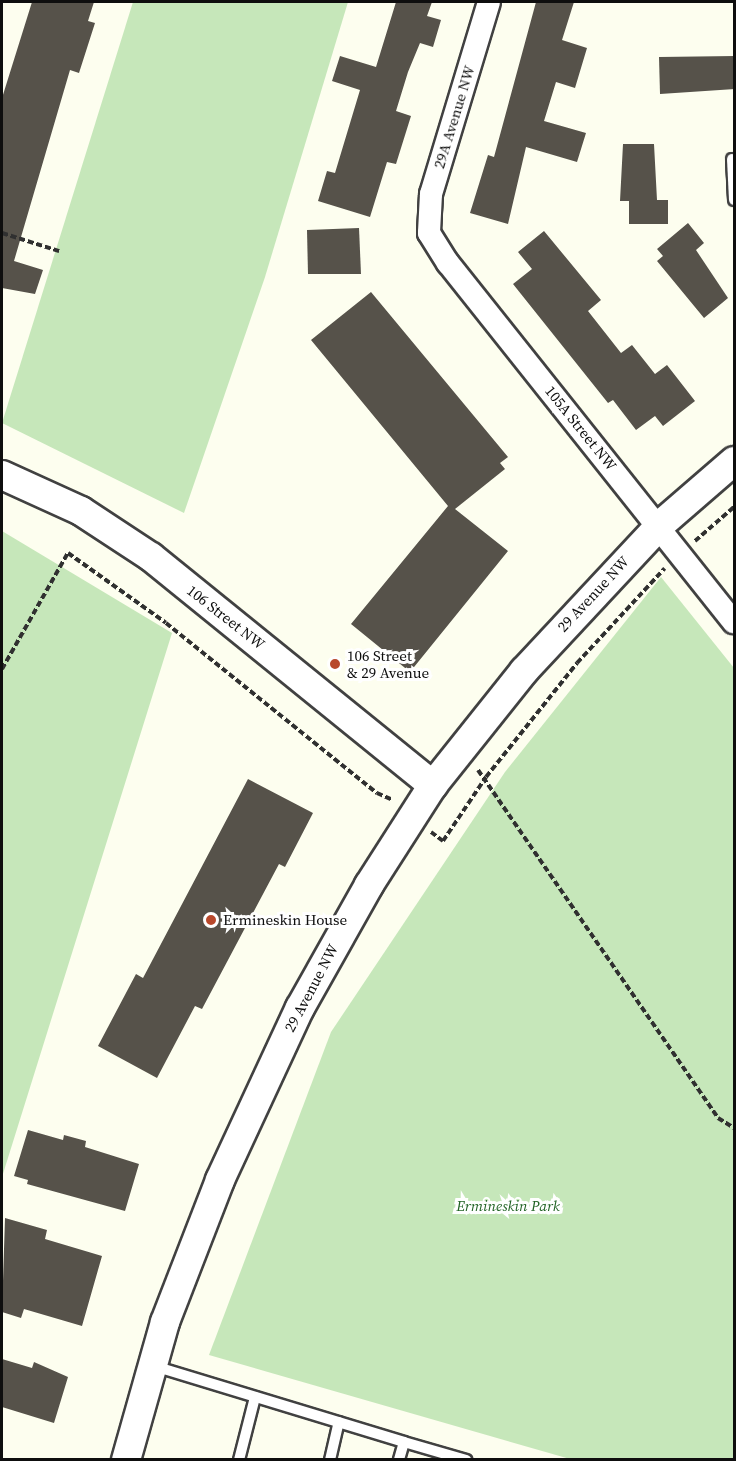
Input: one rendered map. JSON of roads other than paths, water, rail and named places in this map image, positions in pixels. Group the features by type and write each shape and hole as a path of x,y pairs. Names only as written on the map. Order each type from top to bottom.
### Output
{"street":[{"name":"29A Avenue NW","path":"429,233 431,194 489,2"},
{"name":"105A Street NW","path":"429,233 448,263 735,622"},
{"name":"29 Avenue NW","path":"126,1460 151,1365 220,1179 272,1065 331,949 433,785 524,671 659,526 735,461"},
{"name":"106 Street NW","path":"2,474 81,511 151,557 433,785"}],"lane":[{"path":"732,159 735,200"},
{"path":"151,1365 466,1460"},
{"path":"239,1460 255,1396"},
{"path":"330,1460 339,1422"},
{"path":"399,1460 404,1442"}],"place":[{"name":"106 Street & 29 Avenue","path":"335,664"},
{"name":"Ermineskin House","path":"211,920"}],"park label":[{"name":"Ermineskin Park","path":"508,1206"}]}
